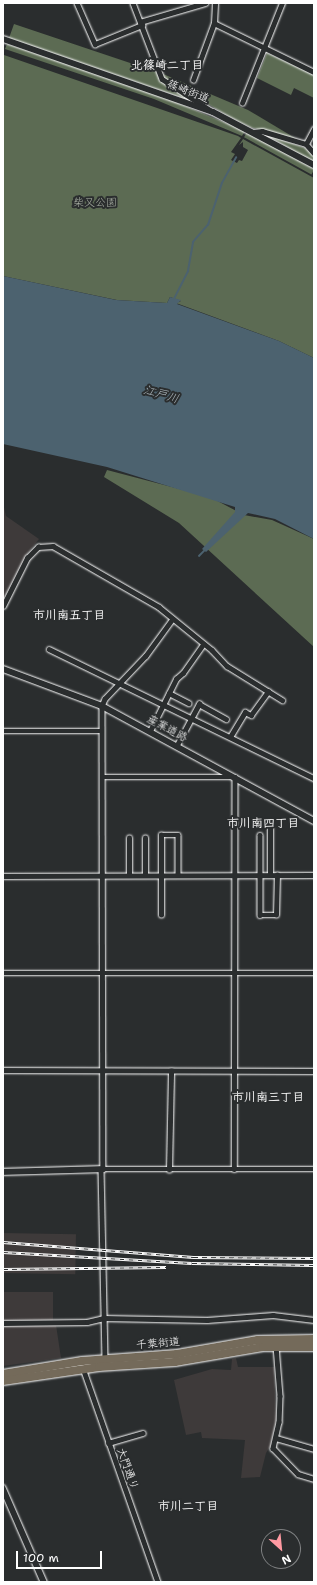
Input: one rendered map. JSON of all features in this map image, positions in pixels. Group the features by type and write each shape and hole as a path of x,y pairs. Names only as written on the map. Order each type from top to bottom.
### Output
{"highway":[{"name":"千葉街道","path":"3,1381 82,1365 105,1358 177,1354 258,1340 314,1339"},
{"name":"千葉街道","path":"3,1374 82,1365 166,1364 276,1346 314,1347"}],"main road":[{"name":"篠崎街道","path":"3,39 212,112 314,165"},
{"name":"産業道路","path":"3,669 102,706 177,745 314,821"}],"street":[{"path":"77,3 94,44 141,23 205,3"},
{"path":"134,3 162,79 212,112"},
{"path":"193,80 214,23 215,3"},
{"path":"242,103 282,3"},
{"path":"214,23 314,72"},
{"path":"306,144 314,128"},
{"path":"253,132 262,131 306,144 314,153"},
{"path":"3,606 27,558 38,547 46,545 64,551 141,595 173,618 227,666 282,700"},
{"path":"105,1358 102,1169 102,706 105,699 146,656 173,618"},
{"path":"150,731 162,703 204,644"},
{"path":"49,648 314,778"},
{"path":"230,737 245,712 251,715 268,692"},
{"path":"169,693 189,703"},
{"path":"177,745 199,704 226,719"},
{"path":"3,731 102,731"},
{"path":"102,777 235,778 234,1169"},
{"path":"270,828 270,875"},
{"path":"161,915 162,835 178,835 178,875"},
{"path":"260,835 260,915 276,915 277,875"},
{"path":"129,838 129,875"},
{"path":"145,838 145,875"},
{"path":"3,876 314,875"},
{"path":"3,973 314,973"},
{"path":"3,1070 314,1071"},
{"path":"169,1170 171,1071"},
{"path":"3,1172 102,1169 314,1169"},
{"path":"3,1323 87,1322 104,1318 207,1320 273,1315 314,1320"},
{"path":"276,1346 280,1396 276,1438 272,1448 298,1474 314,1479"},
{"name":"大門通り","path":"82,1365 108,1443 158,1582"},
{"path":"108,1443 143,1433"},
{"path":"276,1438 314,1449"},
{"path":"3,1488 4,1500 44,1582"}],"shaded area":[{"path":"3,503 6,516 39,539 27,554 3,600"},
{"path":"3,1233 76,1234 75,1274 3,1273"},
{"path":"3,1292 53,1292 53,1321 3,1321"},
{"path":"56,1325 61,1358 3,1366 3,1326"},
{"path":"236,1358 238,1367 274,1367 276,1419 271,1445 266,1453 260,1477 241,1478 245,1440 202,1438 201,1432 186,1435 174,1380 212,1369 231,1370 232,1359"}],"green space":[{"path":"14,24 157,72 160,81 197,103 9,38"},
{"path":"7,44 156,94 245,131 242,136 154,99 5,49"},
{"path":"267,53 314,75 314,98 294,88 291,95 257,78"},
{"name":"柴又公園","path":"4,55 238,136 241,138 231,152 235,154 231,160 237,163 239,160 242,161 248,150 243,147 243,142 239,145 243,139 314,178 314,358 279,341 176,303 181,301 170,297 167,303 117,300 3,276"},
{"path":"163,74 248,110 300,141 250,127 230,117 164,78"},
{"path":"247,132 314,169 311,175 244,137"},
{"path":"262,133 305,148 314,156 314,162"},
{"path":"107,470 210,497 244,515 272,520 314,539 314,647 179,523 104,477"}],"water":[{"name":"江戸川","path":"3,276 116,300 167,303 170,297 181,300 177,304 279,341 314,358 314,539 275,519 248,513 206,552 202,549 235,512 235,507 107,467 3,444"}],"waterway":[{"path":"174,299 188,271 193,242 208,225 222,183 236,158"},
{"path":"199,556 205,550"}],"railway":[{"path":"3,1242 193,1257 314,1258"},
{"path":"3,1252 192,1263 314,1265"},
{"path":"3,1269 166,1267"}],"district":[{"name":"北篠崎二丁目","path":"167,66"},
{"name":"市川南五丁目","path":"69,616"},
{"name":"市川南四丁目","path":"263,824"},
{"name":"市川南三丁目","path":"268,1098"},
{"name":"市川二丁目","path":"188,1507"}]}
